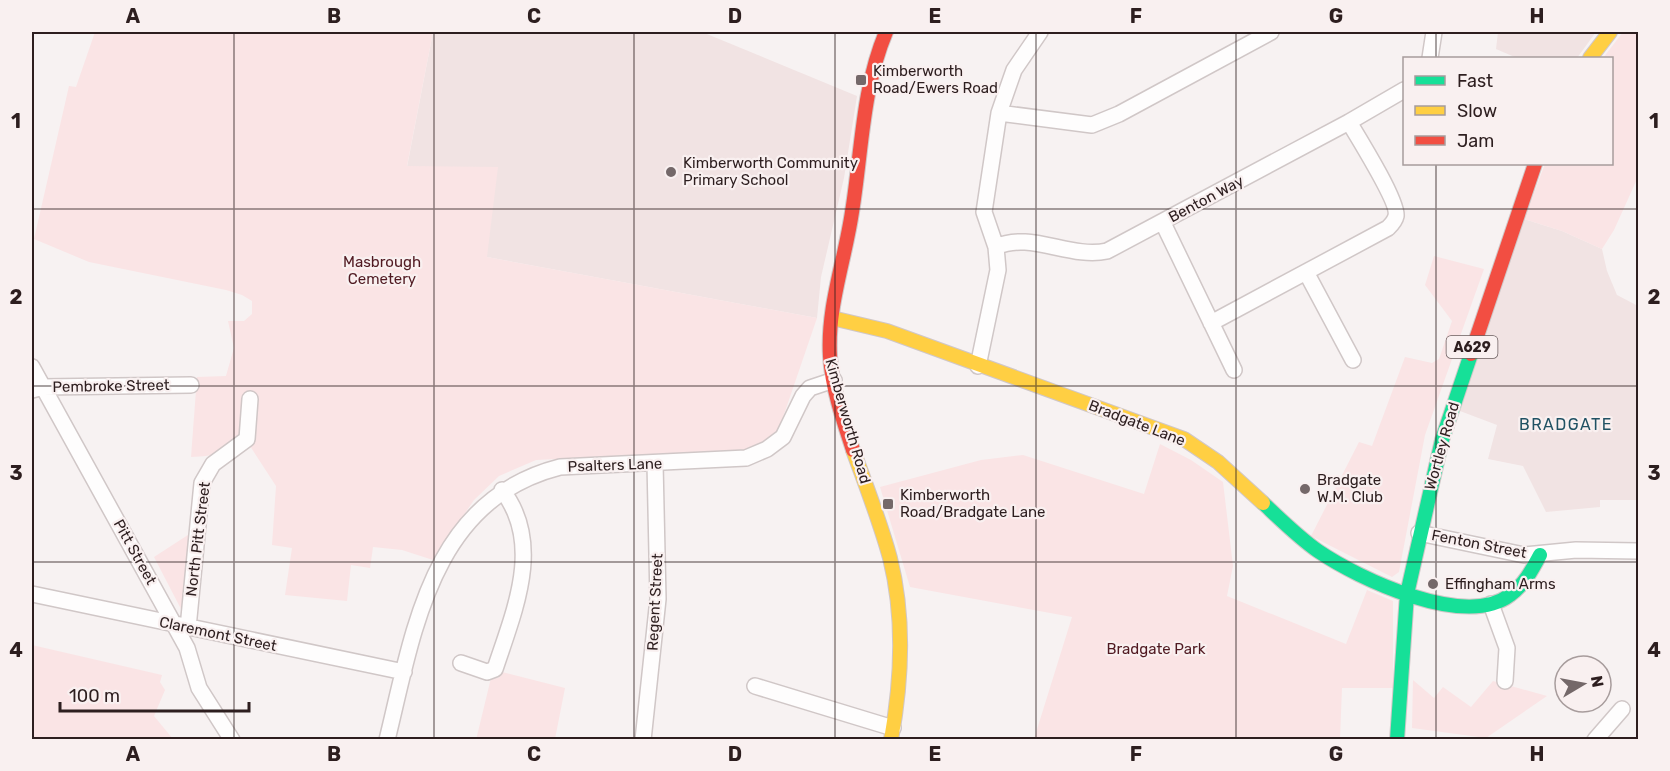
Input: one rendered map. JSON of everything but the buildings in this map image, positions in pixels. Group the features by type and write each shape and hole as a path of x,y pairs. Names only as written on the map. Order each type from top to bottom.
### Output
{"street":[{"name":"Kimberworth Road","path":"886,32 872,69 852,214 832,318 829,352 834,380 883,535 896,586 902,657 892,734"},
{"path":"978,366 998,270 996,247 984,212 999,113 1014,70 1040,32"},
{"path":"999,113 1092,125 1119,114 1270,32"},
{"path":"1430,57 1434,50 1434,32"},
{"path":"1591,57 1610,32"},
{"name":"Benton Way","path":"996,247 1016,242 1092,254 1123,245 1403,91"},
{"path":"1211,323 1388,228 1396,216 1392,200 1349,122"},
{"name":"Wortley Road","path":"1397,740 1407,594 1419,532 1442,440 1535,165"},
{"path":"1162,223 1233,370"},
{"path":"1306,272 1353,360"},
{"name":"Bradgate Lane","path":"832,318 887,331 1199,447 1225,465 1310,546 1407,594 1452,608 1479,608 1491,604"},
{"name":"Pitt Street","path":"32,367 37,388 181,626 199,688 232,740"},
{"name":"Psalters Lane","path":"387,740 414,630 430,583 442,561 474,517 502,490 520,480 560,467 746,458 767,449 783,437 803,396 810,388 834,380"},
{"name":"Pembroke Street","path":"37,388 191,385"},
{"name":"North Pitt Street","path":"181,626 202,483 213,464 247,439 250,399"},
{"name":"Regent Street","path":"643,740 658,599 655,463"},
{"path":"461,663 487,672 495,669 518,599 524,562 520,527 510,501 502,490"},
{"name":"Fenton Street","path":"1419,532 1511,553 1540,555 1576,550 1638,551"},
{"path":"1505,681 1507,648 1491,604 1522,584 1540,555"},
{"name":"Claremont Street","path":"32,594 404,672"},
{"path":"755,686 892,734"},
{"path":"1594,740 1622,709"}],"shaded area":[{"name":"Kimberworth Community Primary School","path":"433,32 702,32 857,96 844,178 821,277 817,318 487,257 407,167"},
{"path":"1498,32 1596,32 1578,57 1515,57 1496,49"},
{"path":"1524,219 1562,231 1602,249 1607,271 1617,295 1638,306 1638,500 1600,500 1600,507 1546,512 1523,466 1488,459 1497,425 1460,411"}],"green space":[{"name":"Masbrough Cemetery","path":"95,32 433,32 407,166 498,167 487,257 817,318 779,429 765,443 748,450 536,460 499,476 474,500 433,560 402,550 373,547 370,568 351,565 347,601 285,595 292,548 272,545 276,486 250,446 251,394 243,395 242,423 236,442 220,453 191,457 197,377 226,376 234,348 228,321 244,321 252,314 252,301 226,290 89,262 34,239 69,86 76,87"},
{"path":"1623,32 1638,32 1638,177 1614,230 1602,249 1562,231 1524,219 1545,165 1613,165 1613,57 1604,57"},
{"path":"1434,256 1484,269 1425,435 1399,572 1392,577 1311,536 1359,442 1372,446 1405,357 1432,363 1439,359 1452,321 1425,285"},
{"name":"Bradgate Park","path":"1160,444 1191,460 1223,482 1233,566 1227,596 1346,644 1367,590 1393,601 1393,688 1342,688 1340,739 1034,739 1072,617 910,587 880,487 981,460 1023,455 1144,494"},
{"path":"191,533 184,608 181,609 154,557"},
{"path":"32,645 162,675 160,682 165,690 154,716 173,739 36,739 32,737"},
{"path":"502,672 565,688 555,739 476,740 491,678 498,678"},
{"path":"1413,680 1434,698 1443,687 1471,707 1493,681 1547,696 1486,738 1412,728"}],"traffic: fast":[{"path":"1397,740 1407,594 1442,440 1471,354"},
{"path":"1263,503 1303,540 1336,562 1385,586 1440,603 1467,606 1491,604 1510,595 1524,582 1540,555"}],"traffic: slow":[{"path":"1591,57 1610,32"},
{"path":"832,318 887,331 1184,439 1218,462 1263,503"},
{"path":"853,450 886,544 898,603 900,626 898,695 891,740"}],"traffic: jam":[{"path":"853,450 833,380 830,356 831,320 852,212 867,98 886,32"},
{"path":"1471,354 1535,165"}],"place":[{"name":"Kimberworth Road/Ewers Road","path":"861,80"},
{"name":"Kimberworth Community Primary School","path":"671,172"},
{"name":"Bradgate W.M. Club","path":"1305,489"},
{"name":"Kimberworth Road/Bradgate Lane","path":"888,504"},
{"name":"Effingham Arms","path":"1433,584"}],"district":[{"name":"BRADGATE","path":"1566,424"}]}
